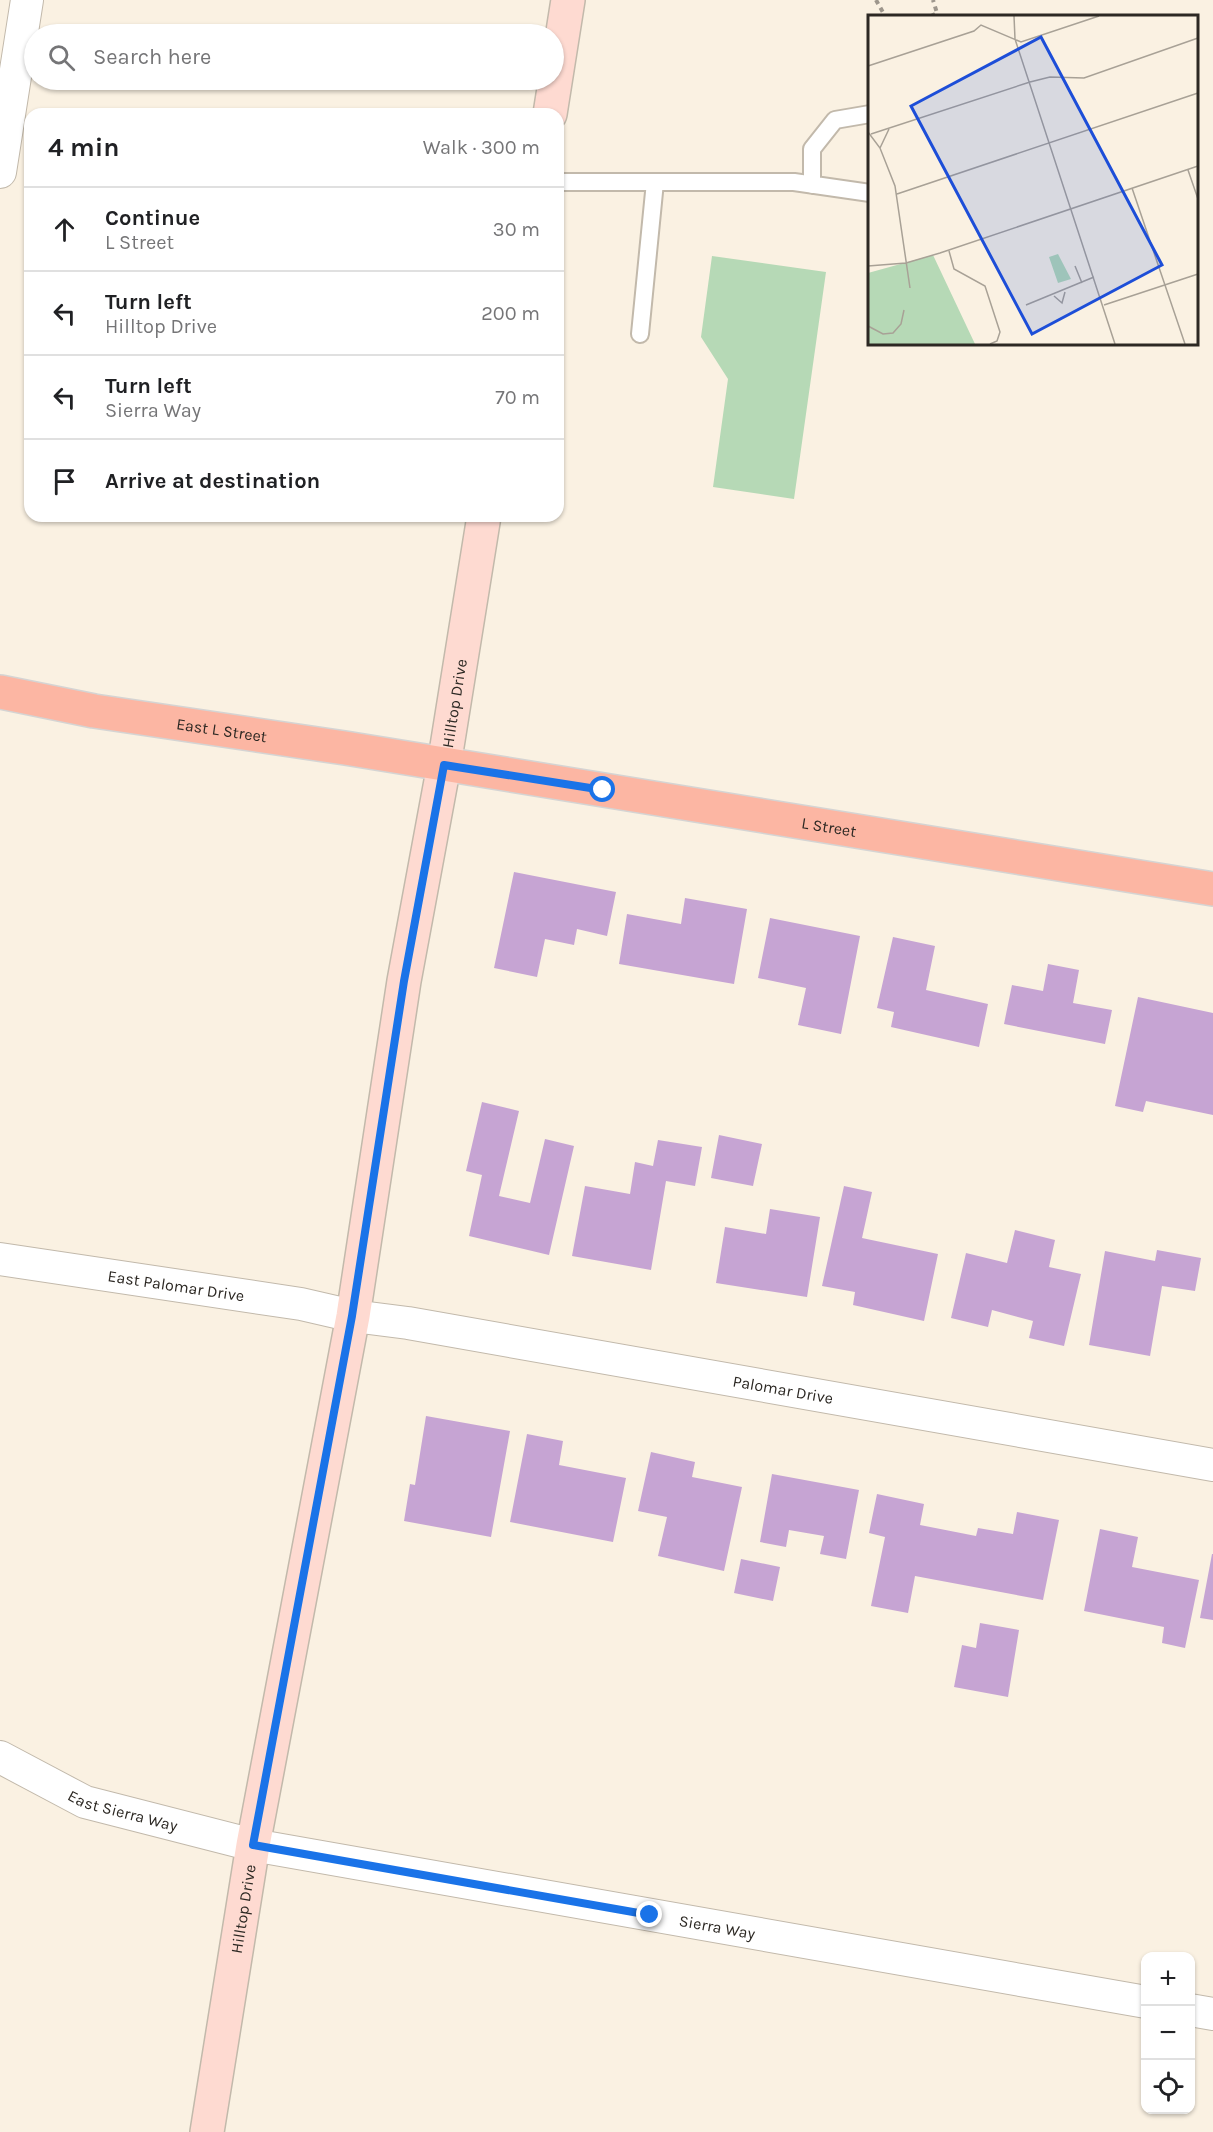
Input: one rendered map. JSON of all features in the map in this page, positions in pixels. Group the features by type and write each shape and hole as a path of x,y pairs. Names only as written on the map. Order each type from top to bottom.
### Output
{"main road":[{"path":"564,25 568,0"},
{"path":"551,108 554,90"},
{"name":"Hilltop Drive","path":"207,2132 253,1845 352,1316 404,981 444,765 483,522"},
{"name":"East L Street","path":"0,692 94,711 232,730 444,765"},
{"name":"L Street","path":"444,765 1213,889"}],"street":[{"path":"0,172 27,0"},
{"name":"East Palomar Drive","path":"0,1259 301,1304 352,1316"},
{"name":"Palomar Drive","path":"352,1316 419,1324 1213,1465"},
{"name":"East Sierra Way","path":"0,1757 85,1802 253,1845"},
{"name":"Sierra Way","path":"253,1845 1141,2001"},
{"path":"1195,2011 1213,2014"}],"lane":[{"path":"813,185 812,149 835,120 868,114"},
{"path":"564,182 794,182 868,193"},
{"path":"640,334 655,182"}],"path":[{"path":"876,0 884,15"},
{"path":"933,0 937,13 934,15"}],"green space":[{"path":"712,256 826,272 794,499 713,487 728,379 701,337"}],"building":[{"path":"514,872 616,892 607,936 577,929 574,945 545,939 537,977 494,968"},
{"path":"685,898 747,909 734,984 619,964 627,914 681,924"},
{"path":"770,918 860,936 841,1034 798,1025 806,988 758,978"},
{"path":"893,937 935,946 926,990 988,1004 979,1047 891,1027 894,1012 877,1008"},
{"path":"1048,964 1079,970 1073,1003 1112,1010 1105,1044 1004,1024 1012,985 1043,991"},
{"path":"1138,997 1213,1013 1213,1115 1146,1101 1143,1112 1115,1106"},
{"path":"482,1102 519,1111 499,1196 530,1203 545,1139 574,1146 549,1255 469,1236 482,1175 466,1171"},
{"path":"719,1135 762,1144 753,1186 711,1178"},
{"path":"658,1140 702,1147 695,1186 666,1181 651,1270 572,1256 585,1186 630,1194 635,1162 653,1166"},
{"path":"844,1186 872,1192 862,1238 938,1254 924,1321 853,1305 855,1292 822,1286"},
{"path":"770,1209 820,1217 807,1297 716,1283 725,1227 766,1234"},
{"path":"1015,1230 1055,1240 1049,1267 1081,1274 1064,1346 1029,1338 1033,1321 992,1310 988,1327 951,1318 966,1253 1007,1263"},
{"path":"1157,1250 1201,1258 1195,1291 1162,1286 1150,1356 1089,1345 1105,1251 1155,1261"},
{"path":"426,1416 510,1431 491,1537 404,1521 410,1484 415,1485"},
{"path":"527,1434 563,1441 559,1465 626,1478 613,1542 510,1522"},
{"path":"651,1452 695,1462 692,1477 742,1487 724,1571 658,1556 667,1517 638,1511"},
{"path":"772,1474 859,1490 846,1559 820,1554 824,1536 789,1530 786,1547 760,1542"},
{"path":"877,1494 924,1504 920,1525 976,1536 978,1528 1013,1534 1017,1512 1059,1520 1043,1600 915,1576 908,1613 871,1606 885,1537 869,1533"},
{"path":"1100,1529 1138,1537 1132,1567 1199,1580 1185,1648 1162,1643 1164,1627 1084,1611"},
{"path":"1213,1554 1213,1620 1200,1618"},
{"path":"741,1559 780,1567 773,1601 734,1593"},
{"path":"980,1623 1019,1630 1008,1697 954,1687 962,1645 976,1648"}],"route":[{"path":"603,790 444,765 404,981 352,1316 253,1845 650,1915"}]}
